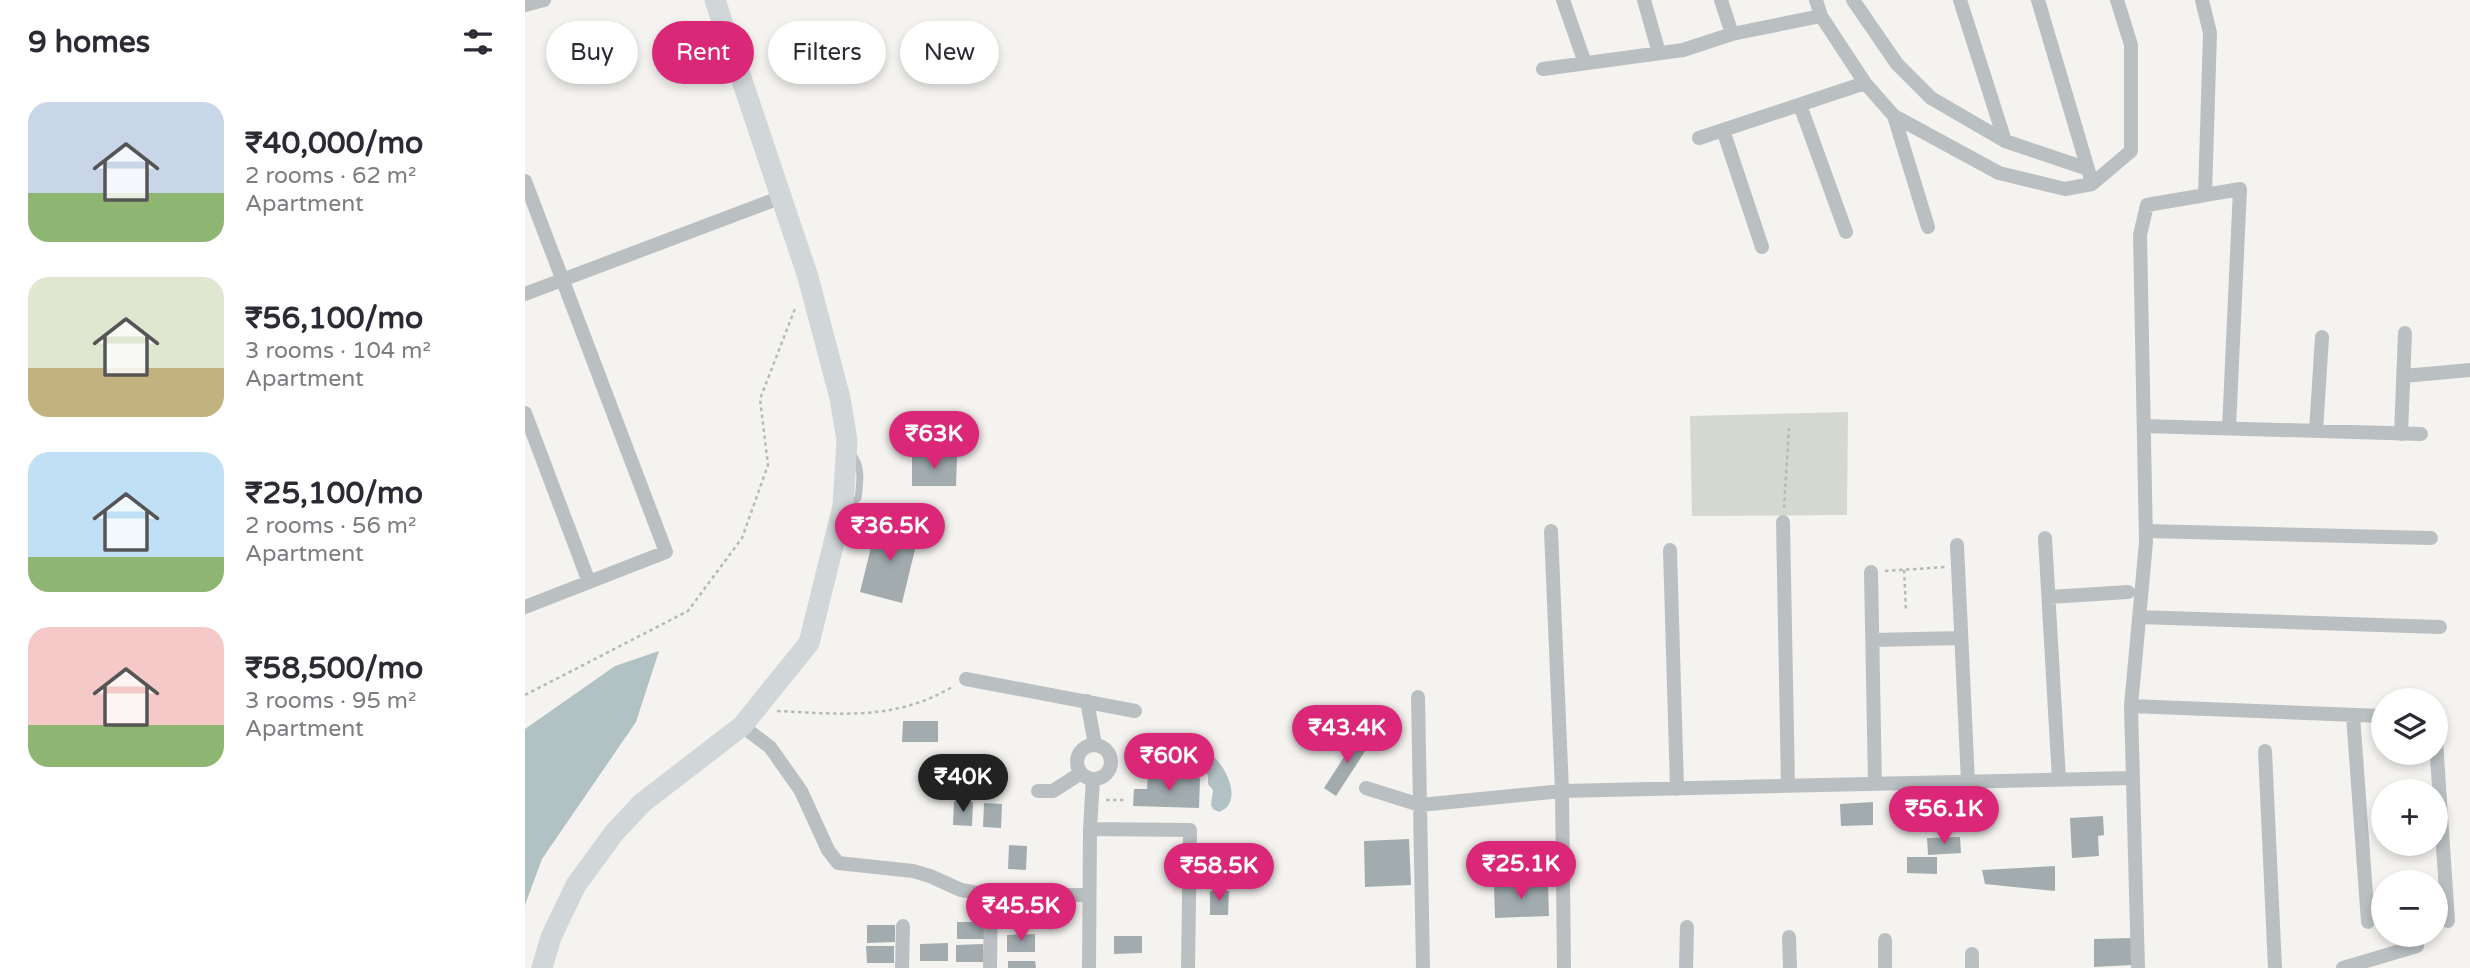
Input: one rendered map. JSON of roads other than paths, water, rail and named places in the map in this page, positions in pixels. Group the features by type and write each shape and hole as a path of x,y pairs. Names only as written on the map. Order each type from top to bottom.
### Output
{"main road":[{"path":"542,968 551,937 576,885 614,833 642,803 743,726 809,643 841,513 846,447 839,398 808,277 715,0"}],"street":[{"path":"525,5 544,0"},
{"path":"1563,0 1585,63"},
{"path":"1644,0 1659,53"},
{"path":"1721,0 1732,34"},
{"path":"1816,0 1821,16 1865,83 1894,117 1999,173 2065,188 2092,184 2131,151 2131,45 2117,0"},
{"path":"1853,0 1897,64 1931,98 2005,141 2088,169"},
{"path":"1960,0 2005,141"},
{"path":"2038,0 2092,184"},
{"path":"2201,0 2210,33 2205,195"},
{"path":"1543,69 1683,50 1732,34 1821,16"},
{"path":"1699,138 1865,83"},
{"path":"1800,105 1846,232"},
{"path":"1894,117 1928,227"},
{"path":"1723,130 1762,247"},
{"path":"525,181 666,552 525,607"},
{"path":"2138,968 2131,706 2146,530 2140,235 2147,205 2240,189 2229,428"},
{"path":"525,294 782,197"},
{"path":"2401,434 2405,333"},
{"path":"2316,431 2322,337"},
{"path":"2404,376 2470,370"},
{"path":"525,412 589,582"},
{"path":"2144,426 2421,434"},
{"path":"1783,522 1788,786"},
{"path":"2146,530 2431,538"},
{"path":"1551,531 1562,791 1564,968"},
{"path":"2045,538 2059,780"},
{"path":"1957,545 1968,782"},
{"path":"1670,551 1677,789"},
{"path":"1871,572 1875,784"},
{"path":"2049,597 2128,592"},
{"path":"2139,617 2439,626"},
{"path":"1873,639 1961,638"},
{"path":"966,679 1135,710"},
{"path":"1418,696 1423,968"},
{"path":"1087,701 1094,745"},
{"path":"2131,706 2371,716"},
{"path":"2353,715 2368,922"},
{"path":"743,726 770,747 800,791 828,850 838,863 913,871 961,890 991,895 1089,895"},
{"path":"1038,791 1053,791 1087,776 1106,774 1111,765 1106,749 1094,745 1085,747 1077,762 1087,776 1092,800 1089,968"},
{"path":"2266,751 2275,968"},
{"path":"2438,765 2445,870"},
{"path":"1366,788 1420,805 1562,791 2132,778"},
{"path":"1090,829 1190,830 1188,968"},
{"path":"990,968 991,895"},
{"path":"902,968 903,926"},
{"path":"1686,968 1687,927"},
{"path":"1789,937 1790,968"},
{"path":"1885,940 1885,968"},
{"path":"2343,968 2414,947"}]}
